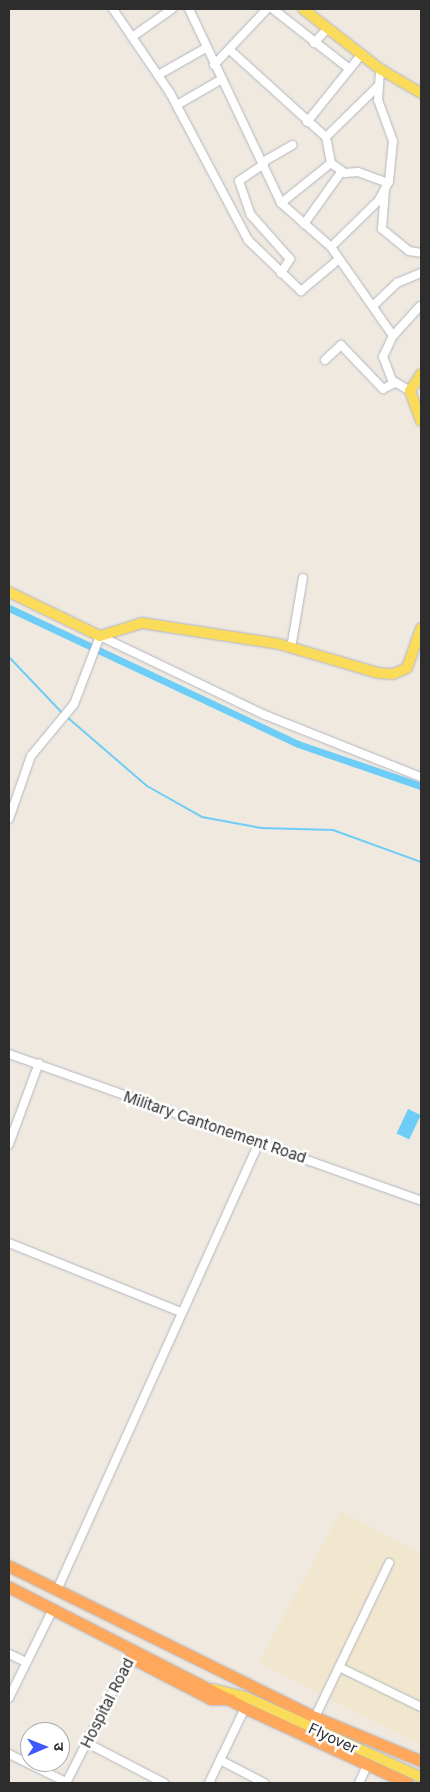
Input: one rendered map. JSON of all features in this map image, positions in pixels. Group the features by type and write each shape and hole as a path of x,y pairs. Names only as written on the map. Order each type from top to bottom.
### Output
{"highway":[{"path":"9,1566 315,1717 421,1761"},
{"path":"9,1587 54,1608 211,1699 230,1699 245,1702 367,1766 406,1783"},
{"path":"132,1653 213,1689 230,1699"}],"main road":[{"path":"303,9 380,69 421,93"},
{"path":"421,374 410,391 421,421"},
{"path":"9,592 99,639 142,623 291,648 393,674 407,668 421,628"},
{"name":"Flyover","path":"213,1689 421,1777"}],"street":[{"path":"112,9 177,105 240,230 281,273 303,291 338,260"},
{"path":"132,38 172,9"},
{"path":"188,9 264,163 281,203 331,247 338,260 374,305 393,336"},
{"path":"214,65 231,51 267,9"},
{"path":"273,9 347,67"},
{"path":"314,43 327,29"},
{"path":"158,75 206,48"},
{"path":"231,51 306,122 326,137 331,163 342,171 387,186"},
{"path":"306,122 347,67 361,55"},
{"path":"380,69 378,100 393,141 381,229 409,251 421,253"},
{"path":"177,105 222,79"},
{"path":"326,137 378,86"},
{"path":"281,273 290,259 251,215 239,181 292,145"},
{"path":"281,203 331,163"},
{"path":"304,224 342,171"},
{"path":"331,247 387,186"},
{"path":"374,305 396,283 421,273"},
{"path":"410,391 395,383 383,360 393,336 420,306"},
{"path":"325,360 341,345 383,389 395,383"},
{"path":"291,648 302,578"},
{"path":"9,820 31,756 57,723 69,712 99,639 370,759 421,777"},
{"name":"Military Cantonement Road","path":"9,1054 39,1063 421,1201"},
{"path":"9,1144 39,1063"},
{"path":"58,1590 181,1312 260,1142"},
{"path":"9,1243 181,1312"},
{"path":"315,1717 389,1563"},
{"path":"9,1698 54,1608"},
{"name":"Hospital Road","path":"66,1783 132,1653"},
{"path":"9,1654 26,1662"},
{"path":"339,1667 421,1707"},
{"path":"209,1783 245,1702"},
{"path":"87,1743 164,1783"},
{"path":"9,1754 66,1783"},
{"path":"220,1760 264,1783"},
{"path":"359,1783 367,1766"}],"shaded area":[{"path":"341,1511 421,1554 421,1745 258,1663"}],"water":[{"path":"408,1109 421,1115 409,1139 397,1133"}],"waterway":[{"path":"9,608 298,744 421,786"},
{"path":"9,657 63,714"},
{"path":"67,717 147,786 202,817 261,828 333,830 421,862"}]}
